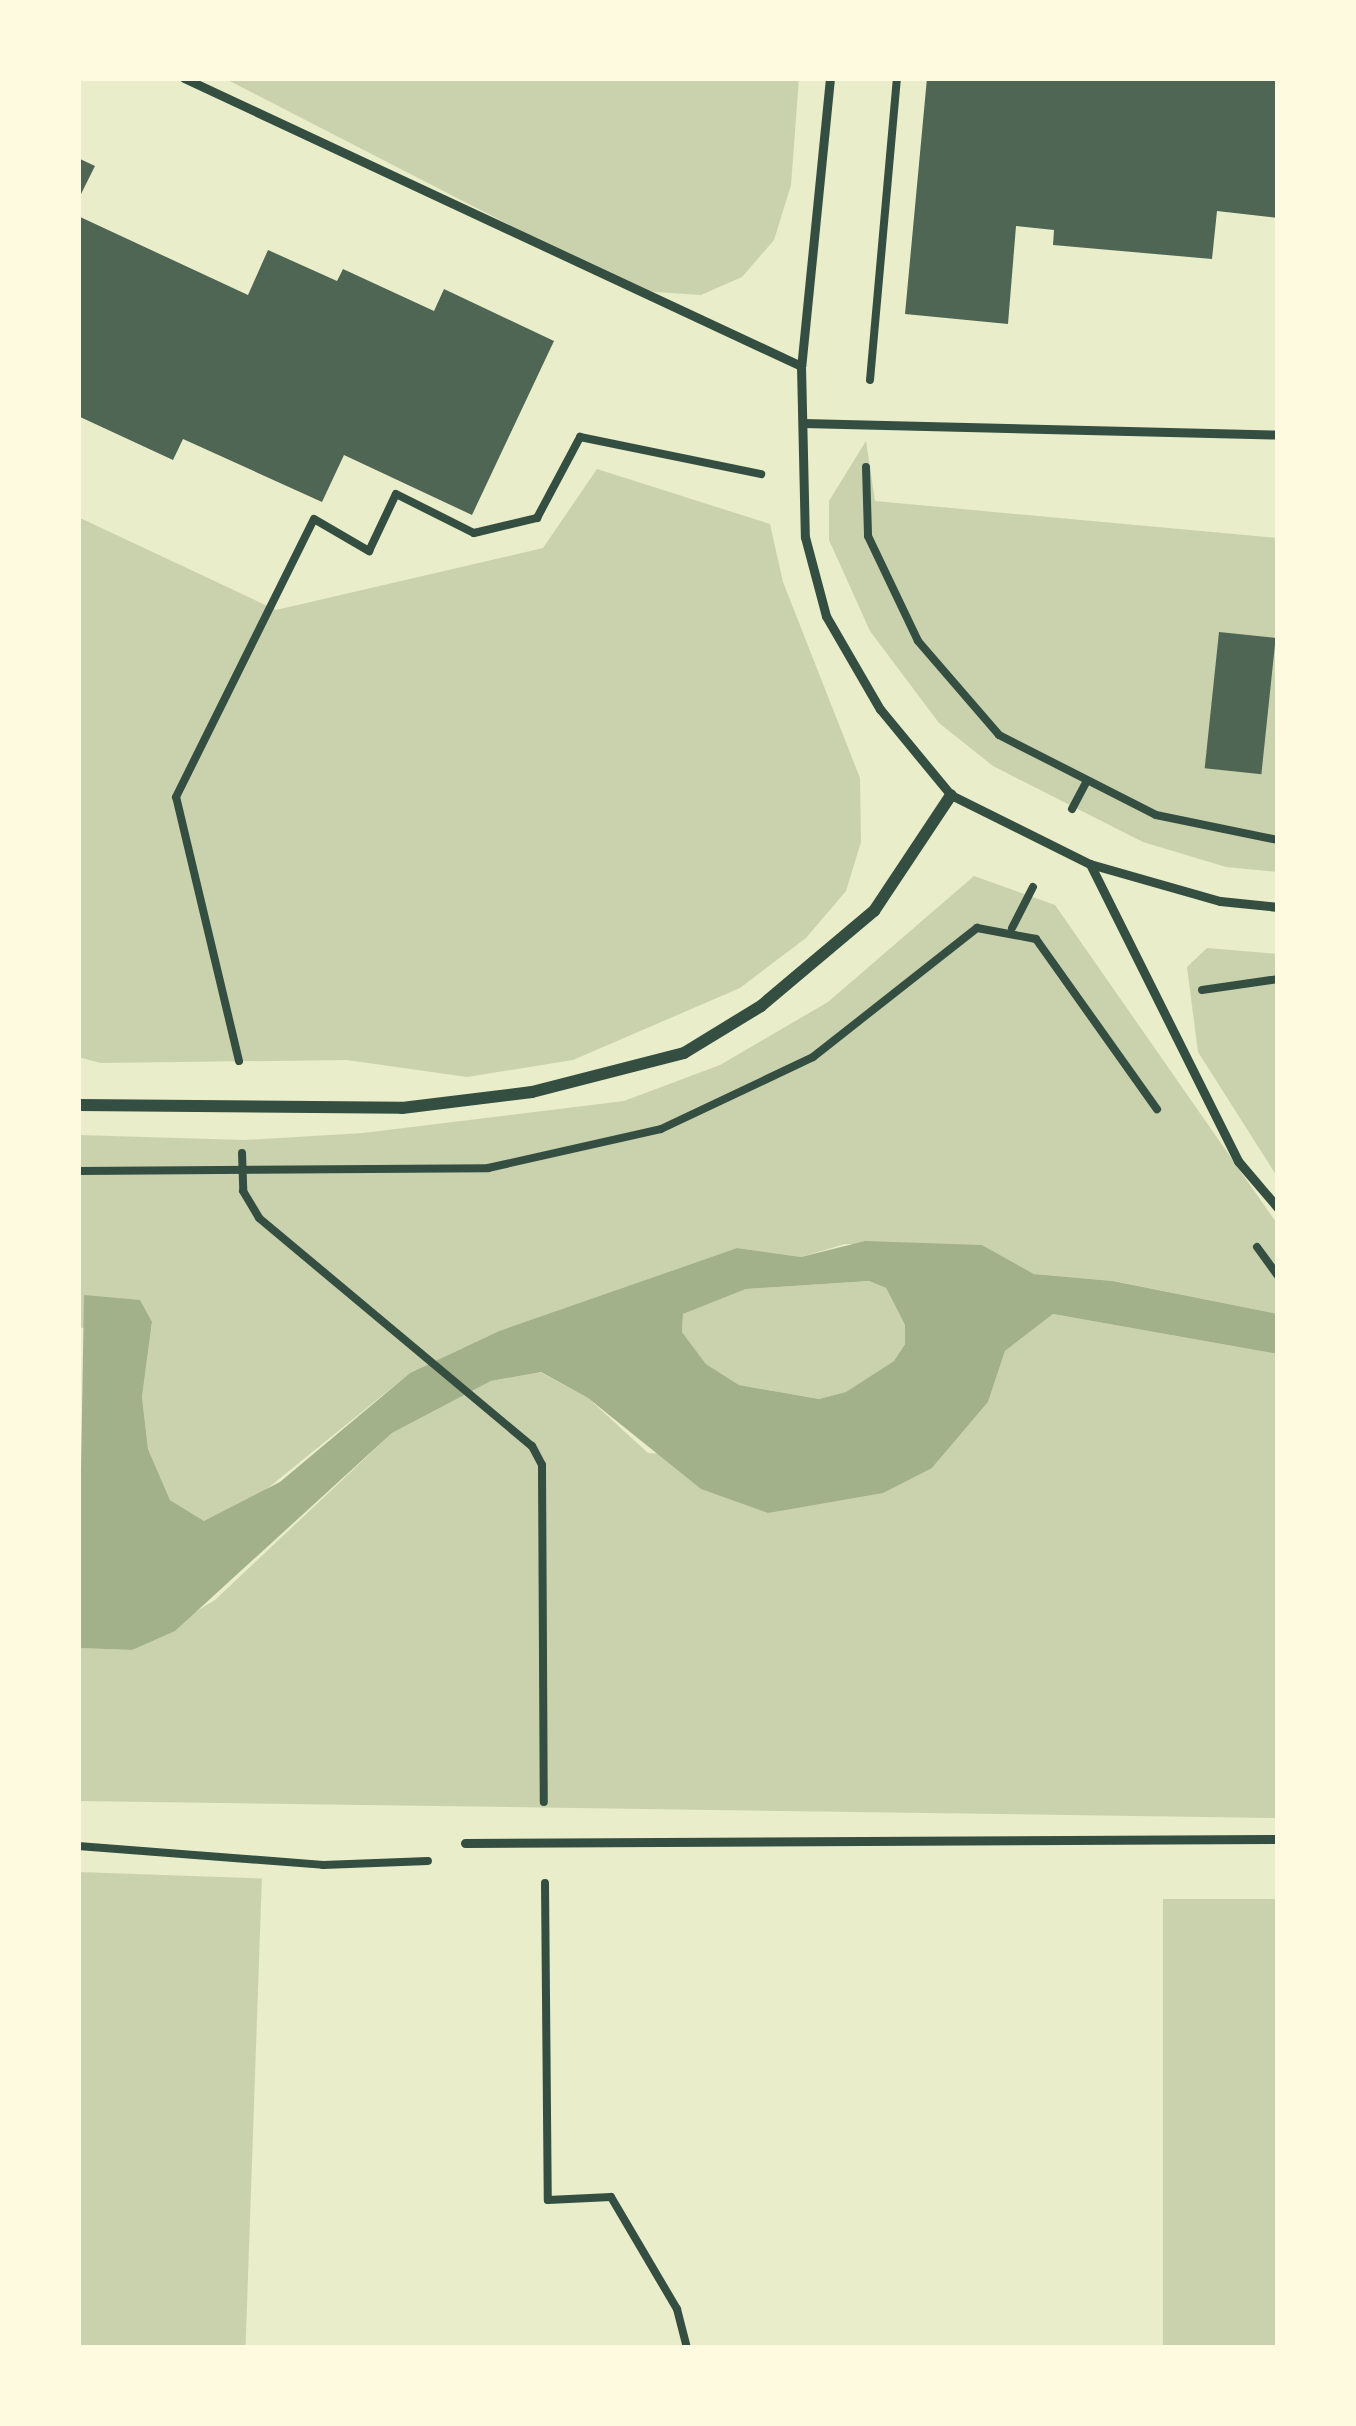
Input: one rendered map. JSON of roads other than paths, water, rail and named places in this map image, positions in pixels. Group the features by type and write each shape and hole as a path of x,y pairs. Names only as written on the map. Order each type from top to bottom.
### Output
{"street":[{"path":"78,1105 243,1108 445,1103 532,1091 684,1053 761,1006 874,911 951,795"}],"lane":[{"path":"184,78 801,366"},
{"path":"830,78 801,366 805,537 826,616 880,709 951,795 1090,864 1220,901 1278,907"},
{"path":"803,423 1278,435"},
{"path":"1090,864 1238,1161 1278,1208"},
{"path":"465,1843 1278,1839"}]}
